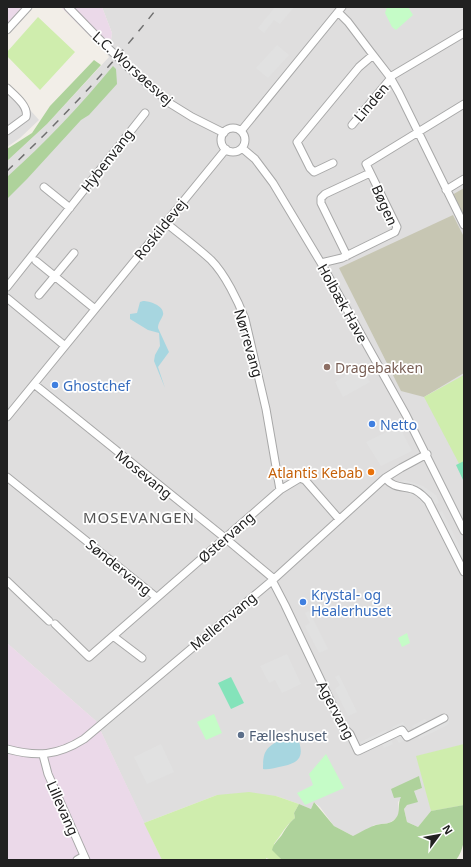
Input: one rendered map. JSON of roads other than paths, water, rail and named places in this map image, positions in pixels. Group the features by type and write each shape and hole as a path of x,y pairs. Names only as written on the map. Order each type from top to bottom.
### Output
{"street":[{"path":"7,30 28,7"},
{"name":"L.C. Worsøesvej","path":"68,7 129,68 171,104 192,117 224,133"},
{"path":"241,131 340,9 390,78 399,93 464,225"},
{"path":"390,78 464,34"},
{"path":"333,163 314,172 310,168 297,142 359,67 373,54"},
{"name":"Linden","path":"352,125 390,78"},
{"path":"7,88 27,112 26,117 7,131"},
{"path":"417,132 463,107"},
{"name":"Hybenvang","path":"7,287 34,259 70,208 145,113"},
{"path":"230,128 241,131 244,134 245,139 242,148 234,151 226,149 222,143 224,133 230,128"},
{"name":"Bøgen","path":"321,263 337,260 347,256 394,233 397,229 366,164 417,132"},
{"name":"Holbæk Have","path":"242,148 255,159 273,183 321,263 427,454 464,531"},
{"name":"Roskildevej","path":"7,417 226,149"},
{"name":"Bøgen","path":"347,256 321,203 321,198 325,194 370,173"},
{"path":"446,190 464,179"},
{"path":"44,187 70,208"},
{"name":"Nørrevang","path":"166,223 212,261 228,285 241,310 266,409 280,490"},
{"path":"39,295 74,253"},
{"path":"34,259 95,310"},
{"path":"7,298 65,346"},
{"name":"Mosevang","path":"34,384 225,538 273,580"},
{"name":"Mellemvang","path":"7,749 22,753 43,755 67,748 84,738 273,580 385,478 427,454"},
{"name":"Søndervang","path":"7,477 156,598"},
{"name":"Østervang","path":"7,581 89,657 280,490 300,478 302,478 339,519"},
{"path":"385,478 392,485 413,490 421,494 428,501 464,572"},
{"name":"Agervang","path":"273,580 343,727 350,734 358,750 402,730 407,737 444,718"},
{"path":"113,636 142,658"},
{"name":"Lillevang","path":"43,755 48,774 85,858"},
{"path":"76,860 85,858"}],"water":[{"path":"143,301 156,305 162,309 163,312 158,328 169,352 158,367 165,388 154,361 155,355 160,346 159,333 148,330 130,319 130,314 137,313 140,302"},
{"path":"284,738 299,742 301,748 300,757 294,763 271,769 263,769 264,757 267,749"}],"railway":[{"path":"7,171 86,92 141,29 158,7"}],"place":[{"name":"Dragebakken","path":"327,367"},
{"name":"Ghostchef","path":"55,385"},
{"name":"Netto","path":"372,424"},
{"name":"Atlantis Kebab","path":"371,472"},
{"name":"Krystal- og Healerhuset","path":"303,602"},
{"name":"Fælleshuset","path":"241,735"}],"district":[{"name":"MOSEVANGEN","path":"139,517"}]}
